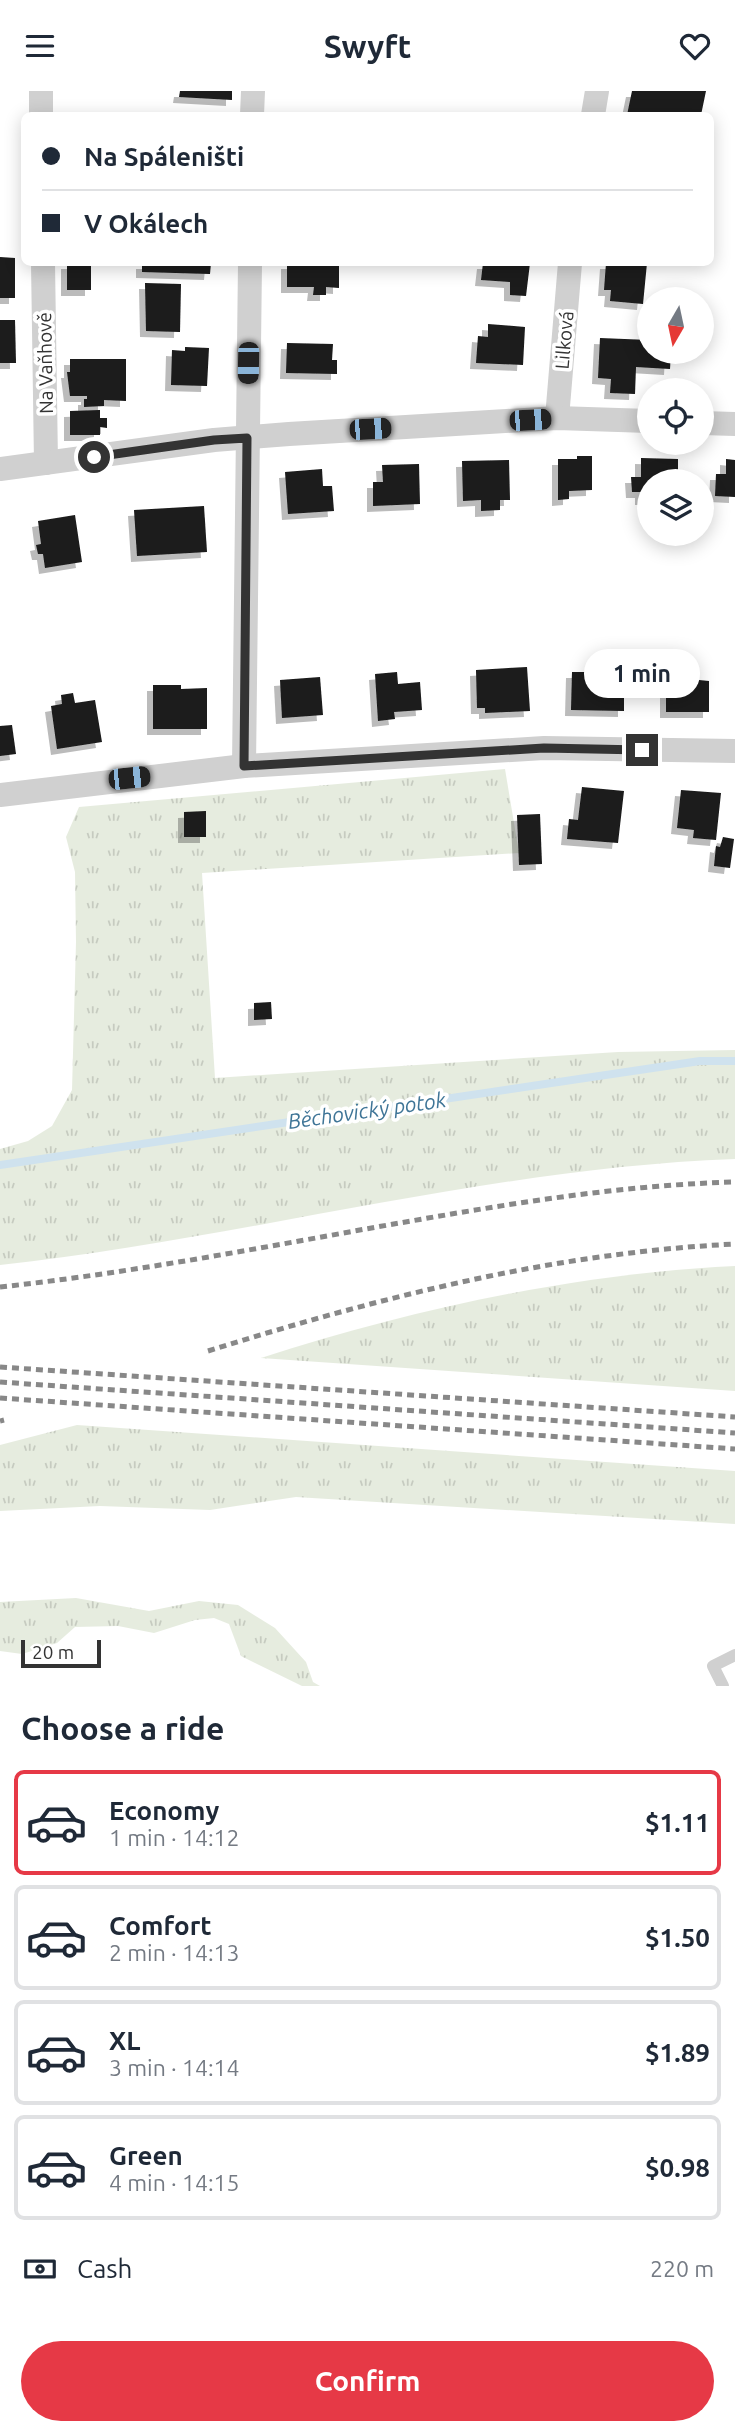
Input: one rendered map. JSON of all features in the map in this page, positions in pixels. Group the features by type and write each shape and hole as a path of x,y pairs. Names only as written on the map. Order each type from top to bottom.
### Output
{"street":[{"path":"41,91 41,112"},
{"path":"252,112 253,91"},
{"path":"594,112 597,91"},
{"name":"Na Vaňhově","path":"43,266 46,463"},
{"path":"244,766 250,266"},
{"name":"Lilková","path":"557,418 570,266"},
{"path":"0,469 214,440 557,418 637,421"},
{"path":"714,423 735,424"},
{"path":"0,795 244,766 544,748 735,751"}],"lane":[{"path":"723,1686 713,1666 735,1655"}],"green space":[{"path":"505,769 519,853 202,873 215,1078 618,1052 735,1050 735,1159 643,1165 459,1189 184,1238 0,1265 0,1149 28,1141 52,1126 72,1090 75,872 66,837 79,807"},
{"path":"735,1266 735,1391 261,1358 377,1324 495,1297 614,1277"},
{"path":"77,1425 735,1471 735,1524 296,1497 210,1510 100,1506 0,1511 0,1445"},
{"path":"76,1598 149,1611 199,1601 238,1605 275,1628 306,1662 313,1682 320,1686 302,1686 241,1656 229,1624 214,1618 195,1620 154,1633 118,1626 75,1627 57,1643 22,1654 0,1651 0,1602"}],"building":[{"path":"180,91 232,91 232,100 179,97"},
{"path":"632,91 706,91 702,112 628,112"},
{"path":"0,257 15,258 15,298 0,298"},
{"path":"67,266 91,266 91,290 67,290"},
{"path":"142,266 211,266 210,274 142,272"},
{"path":"287,266 339,266 339,288 326,287 326,295 313,295 314,287 287,287"},
{"path":"483,266 530,266 526,296 510,295 510,282 481,280"},
{"path":"606,266 647,266 645,287 637,287 637,303 610,301 611,290 604,290"},
{"path":"145,283 181,284 180,332 146,331"},
{"path":"0,320 15,320 16,363 0,363"},
{"path":"488,324 525,327 523,365 476,363 478,336 488,337"},
{"path":"600,338 637,340 637,364 670,364 670,369 636,367 635,394 610,393 611,379 598,378"},
{"path":"287,343 333,344 332,360 337,360 337,374 286,373"},
{"path":"185,347 209,348 207,386 171,385 172,350 185,351"},
{"path":"70,359 126,359 126,401 104,400 104,406 84,407 84,399 87,399 87,396 70,396 67,372 70,372"},
{"path":"100,410 100,418 107,418 107,428 100,427 100,435 70,435 70,411"},
{"path":"577,456 592,456 592,490 569,491 569,499 558,500 558,459 577,459"},
{"path":"641,458 678,459 678,469 641,469"},
{"path":"726,459 735,460 735,497 715,496 716,474 726,474"},
{"path":"509,460 510,500 500,500 500,510 481,511 481,500 463,501 462,461"},
{"path":"419,464 420,504 373,506 373,482 383,482 382,465"},
{"path":"322,469 323,486 332,486 334,511 288,514 285,472"},
{"path":"631,477 637,477 637,492 632,492"},
{"path":"204,506 207,552 137,556 134,510"},
{"path":"75,515 82,562 45,568 43,554 38,554 36,545 41,544 38,521"},
{"path":"527,667 530,711 485,713 485,708 477,708 476,670"},
{"path":"666,668 699,669 699,680 709,681 709,712 666,712"},
{"path":"397,672 398,684 420,682 422,710 394,712 395,719 378,721 375,674"},
{"path":"572,672 624,672 624,711 571,710"},
{"path":"320,677 323,715 282,718 280,680"},
{"path":"153,685 181,685 181,689 207,688 207,729 153,729"},
{"path":"73,693 75,703 95,700 102,742 57,749 51,706 62,704 61,695"},
{"path":"12,725 16,754 0,756 0,726"},
{"path":"582,787 624,791 618,843 567,839 569,819 578,820"},
{"path":"681,790 721,793 716,840 693,838 694,830 677,828"},
{"path":"206,811 206,837 184,837 184,812"},
{"path":"540,814 542,864 519,865 517,815"},
{"path":"723,837 734,839 730,868 714,866 716,846 720,847"},
{"path":"271,1002 272,1019 254,1020 254,1003"}],"waterway":[{"name":"Běchovický potok","path":"0,1165 700,1061 735,1061"}],"railway":[{"path":"0,1287 146,1267 517,1203 647,1187 735,1182"},
{"path":"208,1351 338,1313 468,1281 600,1257 735,1244"},
{"path":"0,1367 735,1417"},
{"path":"0,1382 735,1433"},
{"path":"0,1398 735,1449"},
{"path":"0,1421 4,1420"}],"route":[{"path":"94,457 247,438 244,766 544,748 642,750"}]}
